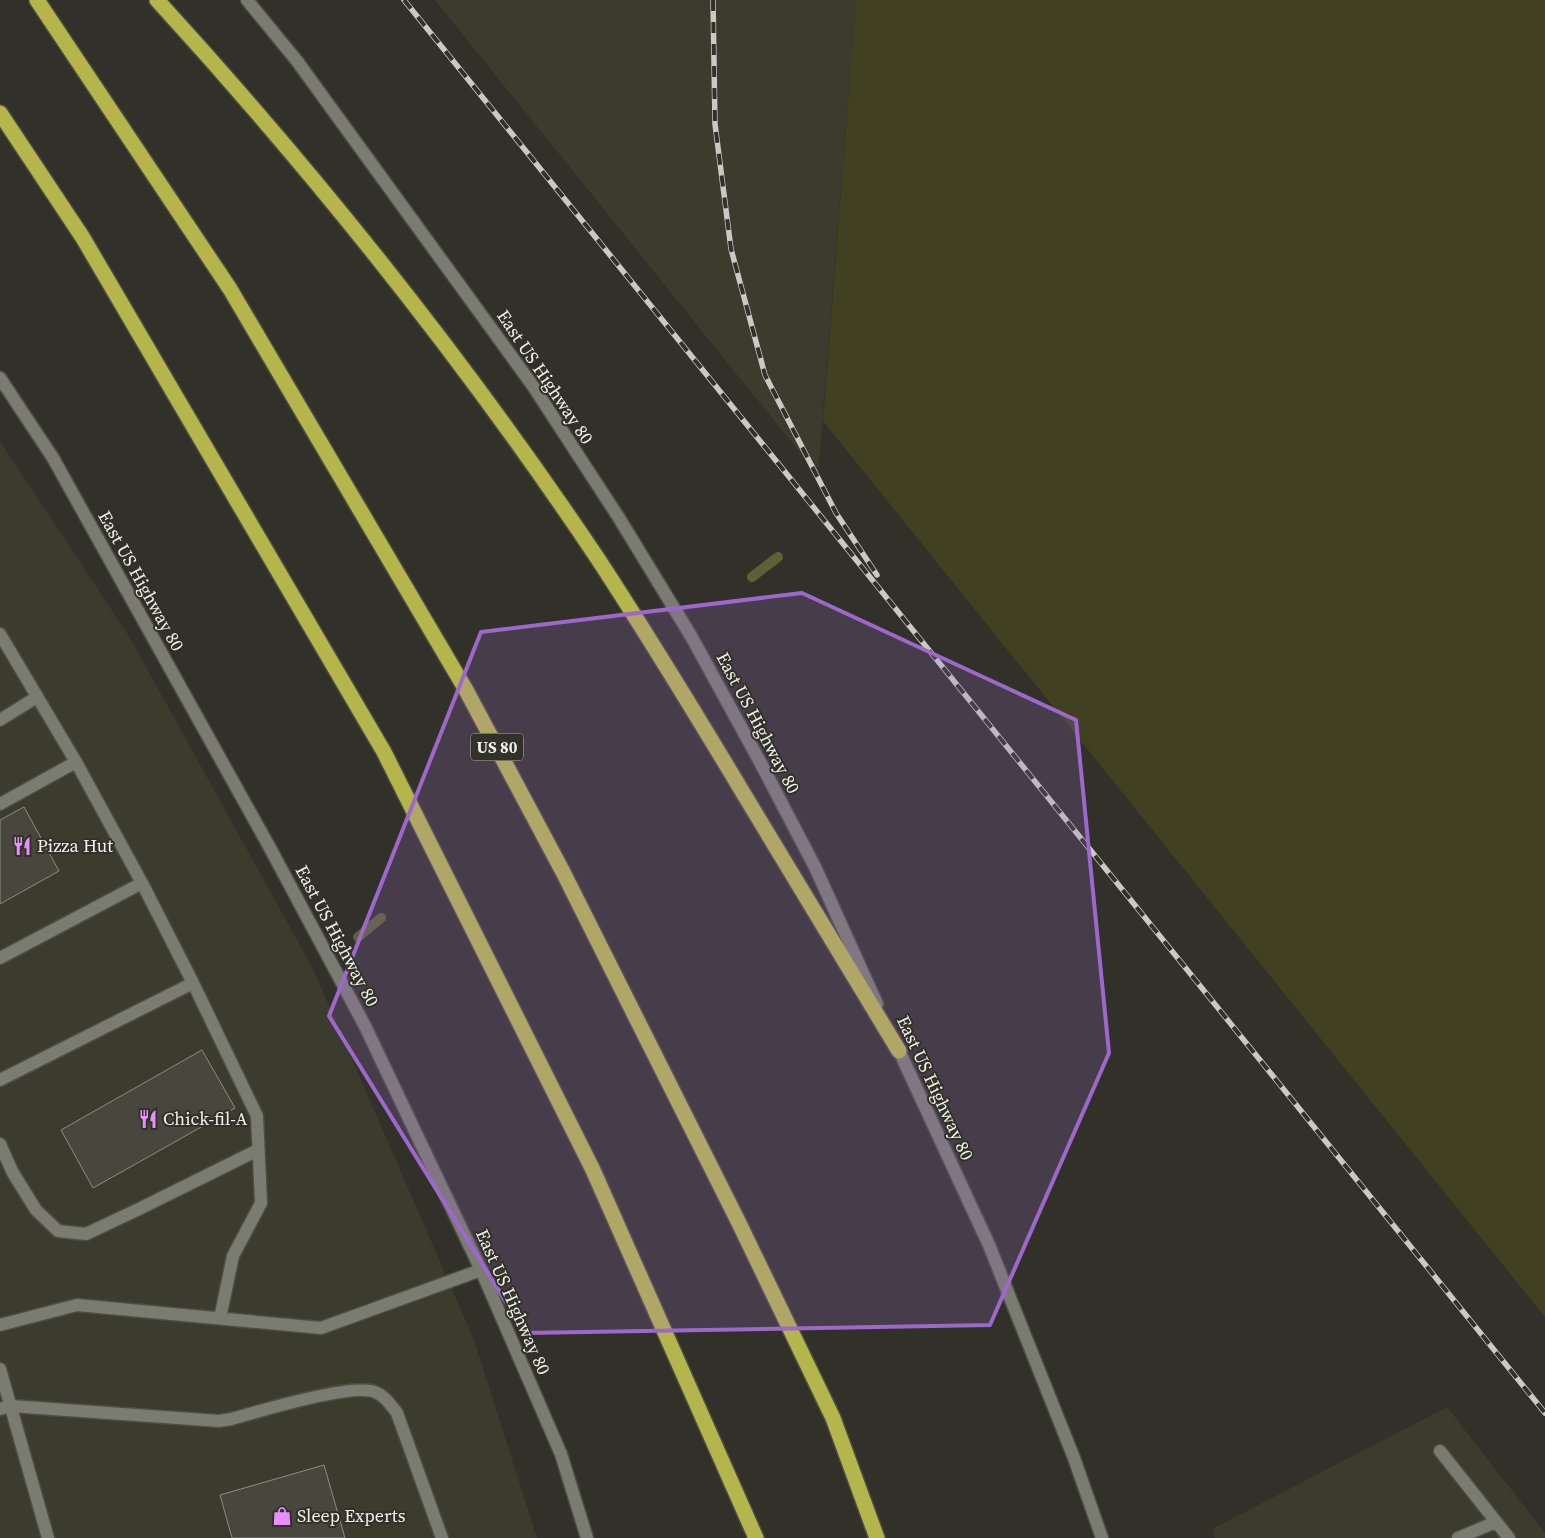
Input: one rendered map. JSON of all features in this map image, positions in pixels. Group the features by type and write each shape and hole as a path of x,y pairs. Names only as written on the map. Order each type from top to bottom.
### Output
{"highway":[{"name":"US 80","path":"37,0 230,289 466,690 563,872 738,1221 832,1418 877,1538"},
{"path":"157,0 203,50 317,183 409,297 507,429 598,560 695,712 899,1051"},
{"path":"0,113 84,238 384,752 593,1170 756,1538"}],"main road":[{"name":"East US Highway 80","path":"247,0 297,62 533,386 619,518 691,636 759,760 814,867 989,1245 1074,1458 1102,1538"},
{"name":"East US Highway 80","path":"0,378 53,458 270,848 365,1026 481,1270 560,1454 587,1538"},
{"path":"0,634 76,762 142,883 257,1116 261,1203 233,1256 220,1318"},
{"path":"0,720 37,697"},
{"path":"0,804 76,762"},
{"path":"0,958 142,883"},
{"path":"0,1080 193,983"},
{"path":"0,1144 13,1173 36,1210 58,1231 86,1234 258,1150"},
{"path":"0,1325 77,1305 321,1328 481,1270"},
{"path":"0,1369 5,1408 48,1538"},
{"path":"5,1408 218,1420 310,1398 354,1390 374,1391 386,1399 397,1413 442,1538"},
{"path":"1440,1452 1509,1538"},
{"path":"1458,1538 1496,1522"}],"highlighted area":[{"path":"802,593 1076,720 1109,1053 990,1325 525,1333 329,1016 481,632"}],"shaded area":[{"path":"435,0 856,0 818,475"},
{"path":"856,0 1545,0 1545,1317 823,421"},
{"path":"0,441 130,638 312,967 474,1340 537,1538 0,1538"},
{"path":"1447,1407 1545,1533 1545,1538 1215,1538 1212,1529"}],"building":[{"name":"Pizza Hut","path":"24,807 59,871 0,904 0,820"},
{"name":"Chick-fil-A","path":"202,1050 235,1108 93,1188 61,1130"},
{"name":"Sleep Experts","path":"324,1465 345,1538 232,1538 220,1495"}],"waterway":[{"path":"752,577 778,557"},
{"path":"358,937 381,918"}],"railway":[{"path":"404,0 1545,1413"},
{"path":"713,0 715,124 731,249 765,375 836,513 877,575"}],"place":[{"name":"Pizza Hut","path":"22,846"},
{"name":"Chick-fil-A","path":"148,1119"},
{"name":"Sleep Experts","path":"282,1516"}]}
